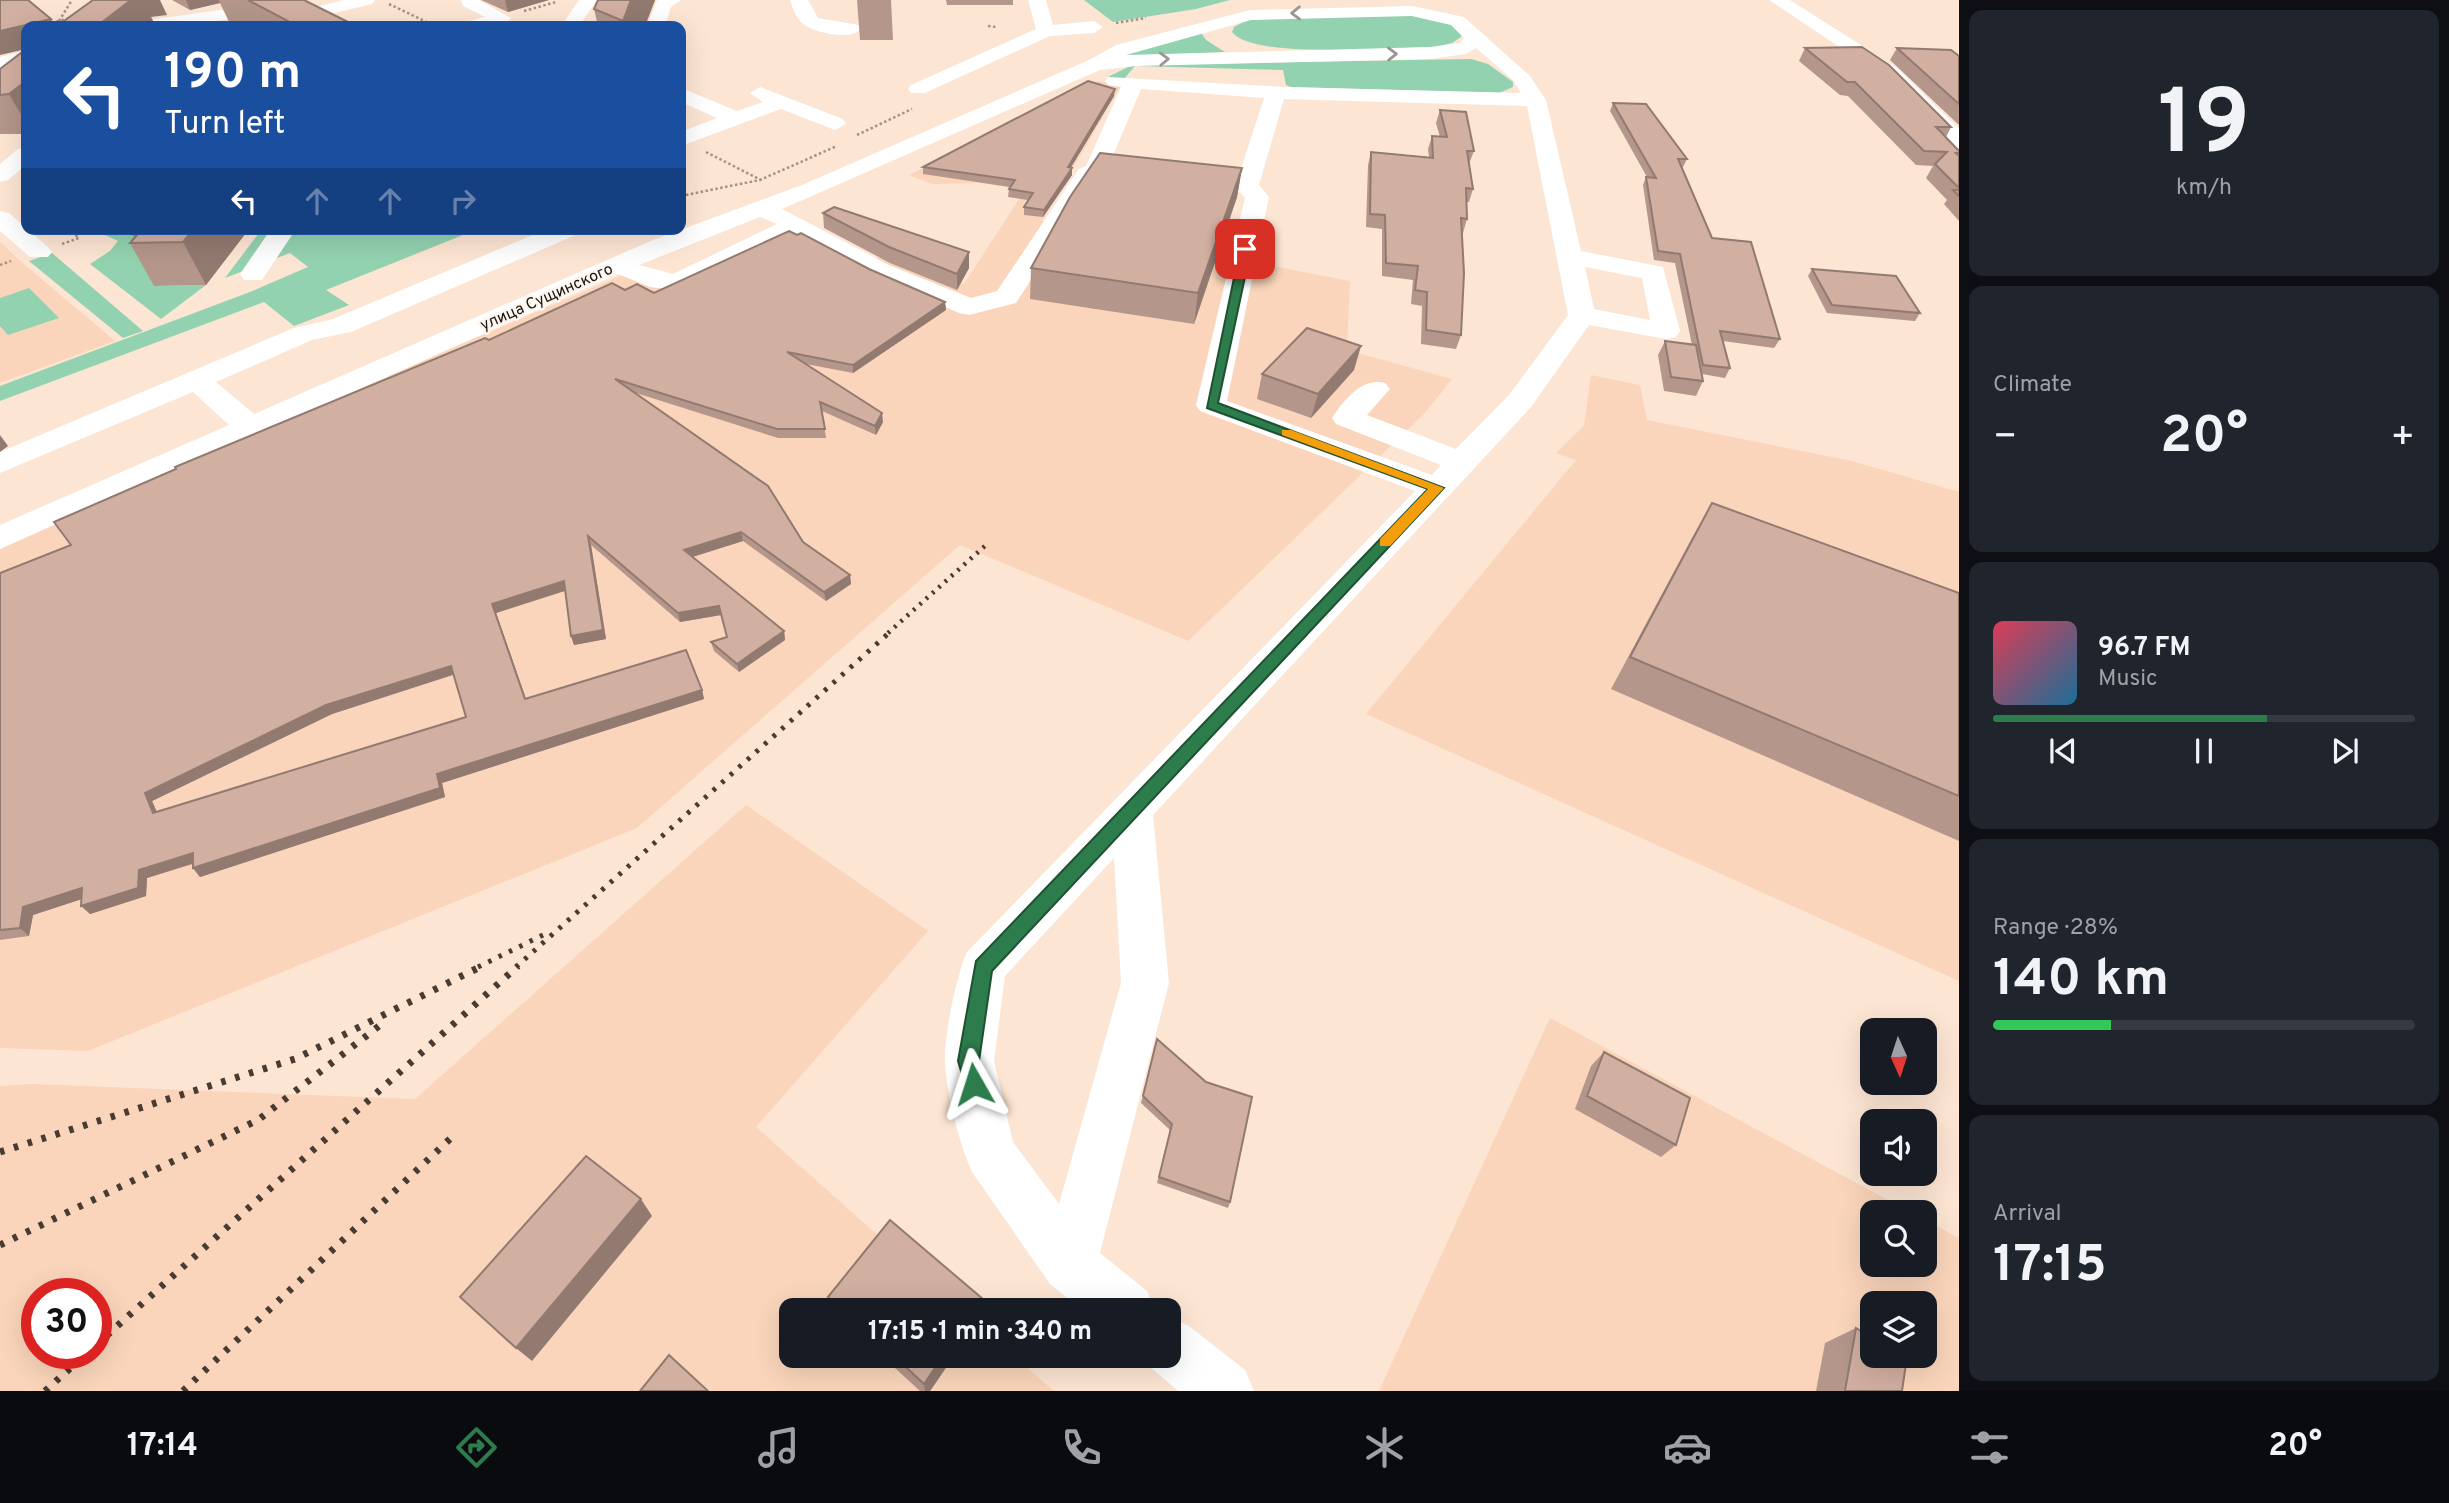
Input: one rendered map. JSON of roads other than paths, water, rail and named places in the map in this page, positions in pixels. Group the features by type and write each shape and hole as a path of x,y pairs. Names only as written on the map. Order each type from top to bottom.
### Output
{"street":[{"path":"301,16 366,0"},
{"path":"573,21 588,0"},
{"path":"658,21 663,4 672,0"},
{"path":"799,0 801,13 809,23 825,28 852,29"},
{"path":"1037,0 1046,31"},
{"path":"1388,11 1404,8 1414,0"},
{"path":"1111,1298 1070,1264 990,1154 969,1061 983,967 1520,401 1582,315 1536,100 1510,68 1471,32 1443,0"},
{"path":"1778,0 1890,72 1959,141"},
{"path":"469,2 502,18 491,21"},
{"path":"207,21 275,3 311,21"},
{"path":"166,5 195,21"},
{"path":"1076,9 1094,27 1123,48"},
{"path":"1088,68 1123,48 1234,17 1388,11 1438,15 1471,32"},
{"path":"1234,17 1217,27 1216,34 1220,40 1243,51 1282,56"},
{"path":"920,97 1046,31 1094,27"},
{"path":"1088,68 1136,60 1449,52 1466,48 1471,32"},
{"path":"1449,52 1486,59 1510,68"},
{"path":"0,63 21,58"},
{"path":"1088,68 1133,83 1276,93 1536,100"},
{"name":"улица Сущинского","path":"0,538 707,226 810,190 1088,68"},
{"path":"1096,170 1133,83"},
{"path":"759,92 839,134"},
{"path":"1247,187 1276,93"},
{"path":"686,96 736,119"},
{"path":"686,137 782,102"},
{"path":"0,175 21,158"},
{"path":"761,209 788,220 880,270 968,307 1007,297 1087,174 1096,170 1123,173"},
{"path":"1164,178 1247,187 1257,197 1211,405 1449,475"},
{"path":"686,215 707,226"},
{"path":"0,218 39,252"},
{"path":"617,265 659,281 677,282 782,233 790,226 788,220"},
{"path":"253,274 280,235"},
{"path":"0,463 304,334 341,326 555,235"},
{"path":"1570,257 1654,272 1665,331 1582,315"},
{"path":"197,380 250,427"},
{"path":"1375,389 1347,418 1449,475"},
{"path":"1070,1264 1145,982 1132,809"},
{"path":"1181,1356 1224,1391"}],"railway":[{"path":"888,633 986,545"},
{"path":"516,967 890,632"},
{"path":"478,967 543,935"},
{"path":"0,1152 295,1059 482,966"},
{"path":"112,1331 518,966"},
{"path":"0,1245 258,1120 383,1023"},
{"path":"183,1391 452,1137"},
{"path":"45,1391 69,1369"}]}
